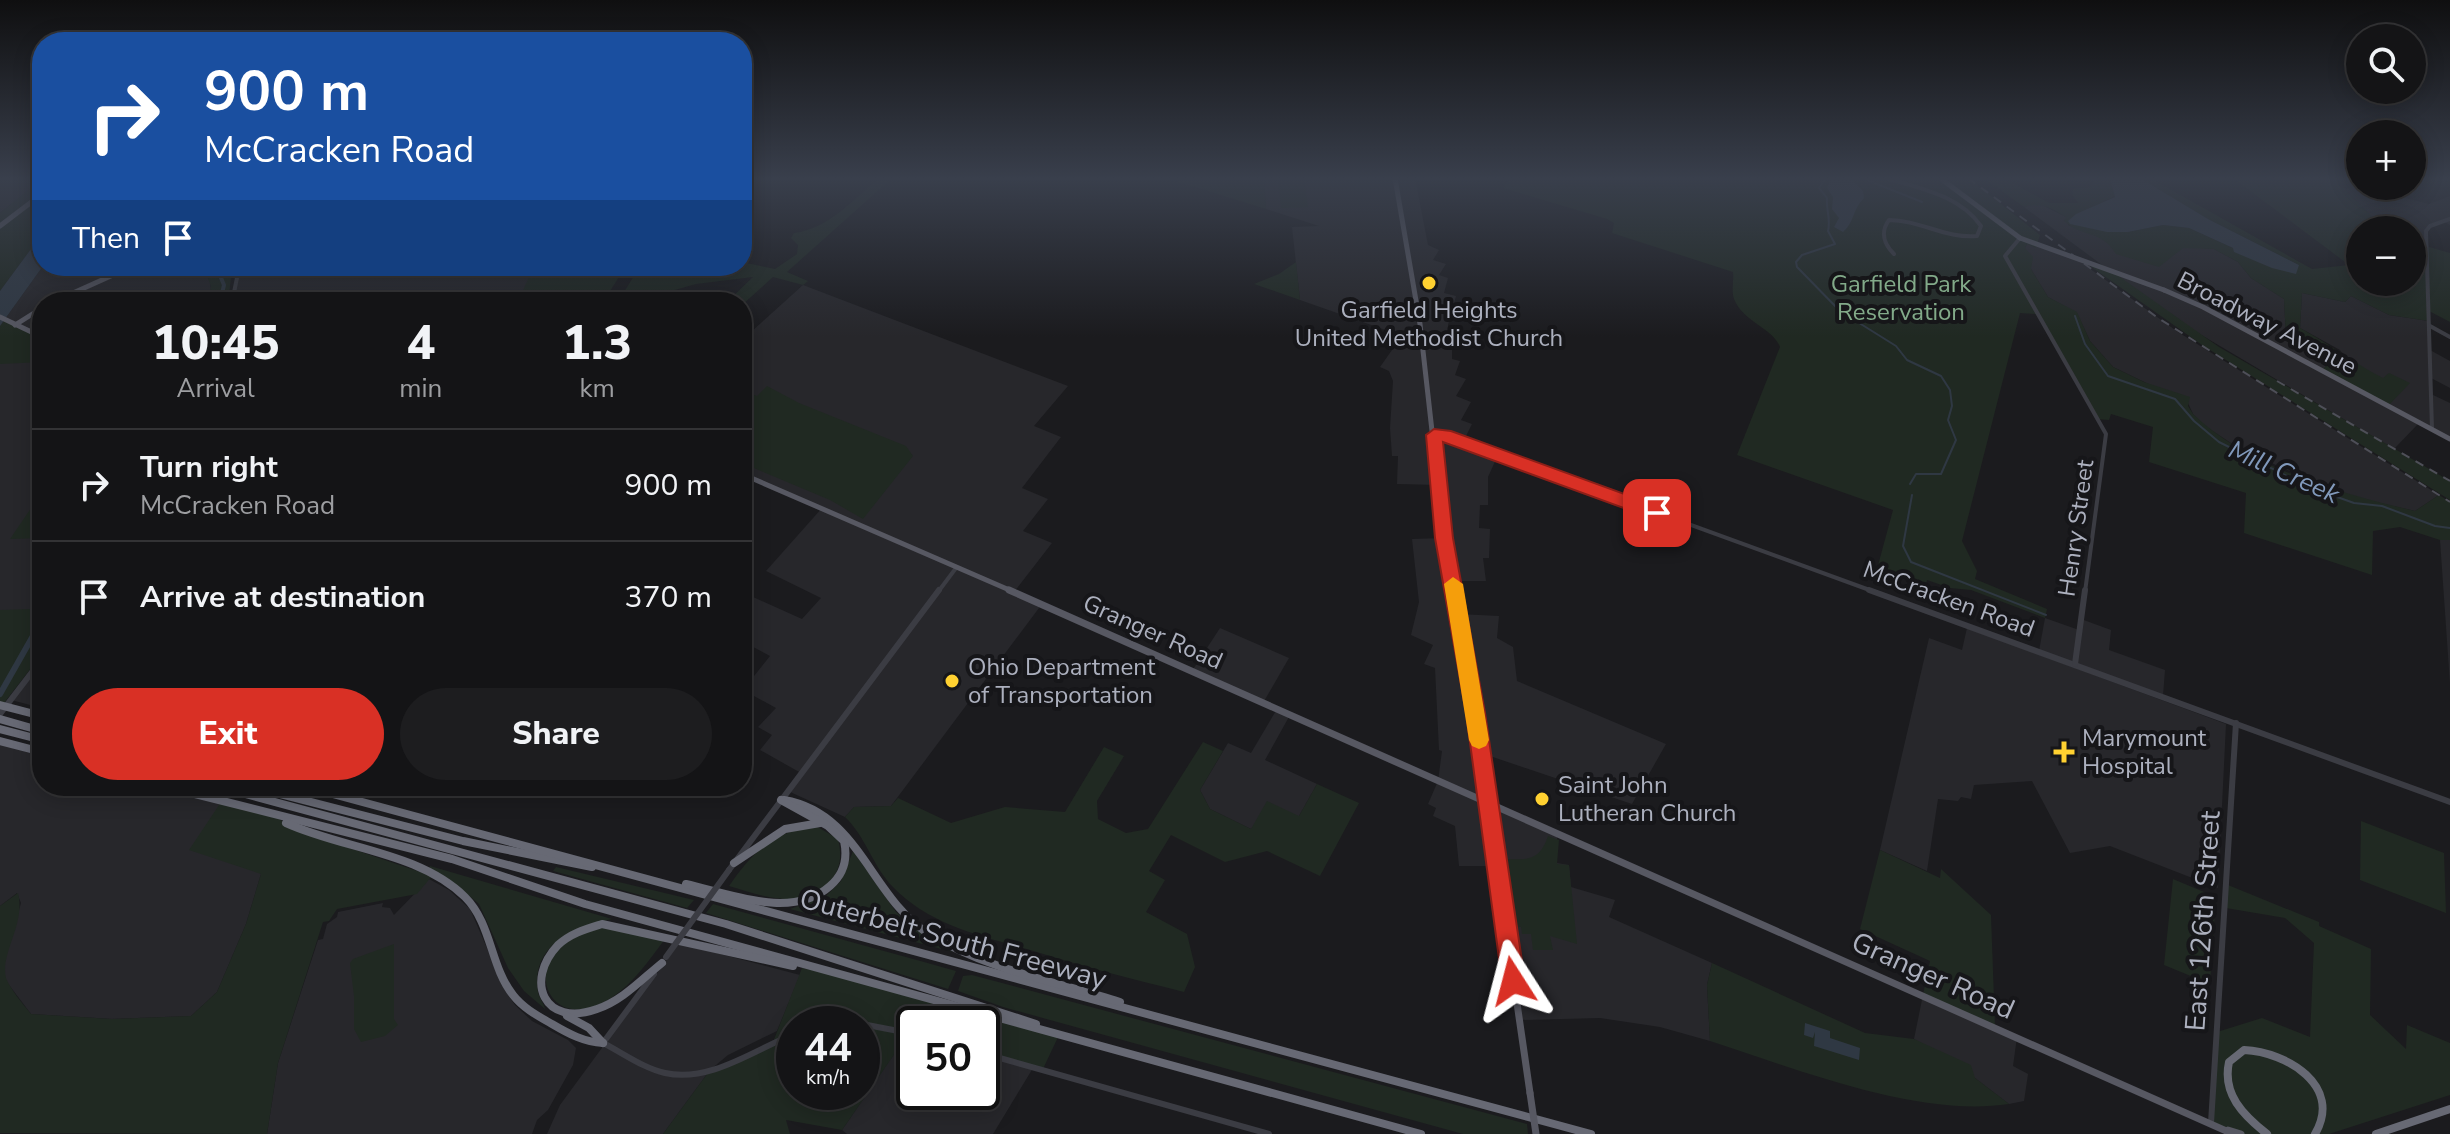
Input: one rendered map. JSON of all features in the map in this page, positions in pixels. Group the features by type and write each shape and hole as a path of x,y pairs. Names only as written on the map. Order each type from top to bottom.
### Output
{"highway":[{"path":"0,705 32,713"},
{"path":"0,717 32,728"},
{"path":"0,729 32,737"},
{"path":"0,741 32,749"},
{"path":"199,796 277,818 408,866 460,892 480,917 504,980 520,1003 581,1042 603,1043"},
{"path":"253,796 726,924 1141,1057"},
{"path":"287,796 533,858 629,872 781,903 800,903 817,898 830,888 844,866 844,841 828,826 781,800"},
{"name":"Outerbelt South Freeway","path":"341,796 1591,1134"},
{"path":"781,800 794,801 844,828 886,895 908,919 930,934 1014,969 1130,1005 1144,1013"},
{"path":"732,867 791,826 813,822 828,826"},
{"path":"304,828 452,859 585,904 1421,1134"},
{"path":"603,1043 589,1028 546,1003 540,992 544,965 552,951 572,934 602,924 866,981"},
{"path":"564,1014 580,1015 605,1006 664,960"},
{"path":"2267,1134 2238,1106 2227,1083 2229,1062 2244,1050 2276,1054 2307,1076 2324,1107 2324,1121 2315,1134"},
{"path":"2376,1134 2450,1109"}],"main road":[{"path":"1405,231 1434,435 1444,538 1475,713 1536,1134"},
{"name":"Broadway Avenue","path":"2011,231 2020,238 2203,307 2450,439"},
{"path":"75,292 111,276"},
{"path":"15,325 32,314"},
{"path":"2,319 32,333"},
{"name":"Granger Road","path":"752,478 2229,1132 2241,1134"}],"street":[{"path":"1883,231 1884,243 1894,254"},
{"path":"1941,231 1963,238 1977,236 1979,231"},
{"path":"2426,231 2432,429"},
{"name":"Henry Street","path":"2020,238 2005,256 2106,434 2075,664"},
{"path":"2429,326 2450,337"},
{"name":"McCracken Road","path":"1434,435 1445,436 2450,802"},
{"path":"776,1042 710,1070 678,1076 653,1069 603,1043 956,568"},
{"path":"0,717 32,673"},
{"name":"East 126th Street","path":"2211,1123 2236,723"},
{"path":"1000,1058 1269,1134"}],"shaded area":[{"path":"1292,231 1425,231 1428,245 1439,250 1433,260 1446,264 1439,275 1448,278 1444,293 1456,296 1448,325 1452,359 1460,361 1455,375 1466,379 1456,396 1471,402 1461,420 1472,424 1463,442 1498,455 1488,477 1488,505 1480,505 1479,528 1490,529 1489,558 1483,558 1486,581 1453,581 1459,614 1499,616 1497,638 1513,647 1517,681 1666,744 1632,804 1481,753 1487,803 1557,835 1557,863 1569,865 1571,887 1615,900 1609,917 1712,963 1707,985 1710,1041 1660,1027 1600,1018 1520,1020 1497,866 1459,866 1455,826 1433,816 1436,808 1428,804 1438,781 1442,751 1439,750 1435,668 1424,664 1433,645 1411,635 1419,602 1412,539 1444,538 1439,485 1397,484 1398,456 1392,456 1390,428 1393,381 1389,371 1380,367 1392,350 1394,333 1300,300"},
{"path":"2056,231 2084,231 2107,239 2214,249 2238,262 2251,278 2284,299 2286,338 2334,358 2322,371 2383,379 2347,360 2340,350 2300,328 2302,293 2345,302 2351,296 2389,315 2429,321 2430,350 2450,361 2450,388 2431,378 2431,394 2450,403 2450,439 2419,423 2394,449 2176,320"},
{"path":"2028,242 2075,258 2178,332 2439,495 2415,511 2349,496 2243,451 2205,426 2193,414 2188,403 2113,367 2090,341 2077,313 2048,297 2031,269 2025,248"},
{"path":"36,276 208,276 210,279 211,292 32,292 32,607 0,663 0,326"},
{"path":"236,276 544,276 528,292 234,292"},
{"path":"803,285 1068,386 1034,426 1061,437 1022,488 1048,499 1023,531 1052,543 1014,592 1042,604 891,806 854,807 845,817 788,791 801,773 760,750 772,735 758,727 776,708 752,695 752,679 770,656 752,646 752,596 802,619 821,598 766,571 822,508 752,478 752,331"},
{"path":"2440,540 2450,540 2450,684"},
{"path":"2045,618 2079,630 2081,619 2111,630 2109,650 2165,670 2163,696 2039,651"},
{"path":"1220,628 1289,658 1263,703 1192,671"},
{"name":"Marymount Hospital","path":"1967,628 2226,724 2218,888 2110,846 2070,853 2032,781 1974,785 1971,799 1938,799 1927,871 1880,850 1929,638 1962,650"},
{"path":"32,672 32,705 11,700"},
{"path":"1277,709 1290,715 1265,760 1317,784 1299,816 1251,829 1210,809 1200,790 1228,743 1251,753"},
{"path":"0,741 32,749 32,796 199,796 221,802 261,874 246,924 217,992 191,1016 112,1019 31,1014 6,981 3,967 21,903 17,893 0,906"},
{"path":"429,879 449,890 470,909 506,992 515,1005 532,1021 568,1040 576,1048 573,1065 548,1110 537,1120 532,1134 267,1134 278,1063 318,940 323,939 327,924 337,917 338,912 383,903 382,907 390,908 394,915"},
{"path":"679,943 800,975 787,1006 776,1006 776,1031 728,1055 710,1070 663,1134 547,1134 560,1105"},
{"path":"1923,995 2017,1037 2013,1066 2028,1074 2024,1101 2009,1104 1914,1039"},
{"path":"896,1051 896,1110 1000,1110 1000,1058 1033,1068 993,1134 847,1134 842,1130 856,1110 880,1110 880,1074"}],"green space":[{"path":"0,231 32,231 32,248 0,291"},
{"path":"833,231 787,272 808,281 803,285 773,277 752,296 752,292 737,292 753,277 696,284 668,292 624,292 634,276 752,276 752,264 775,269 797,254 798,245 791,238 794,233"},
{"name":"Garfield Park Reservation","path":"2035,231 2040,235 2036,248 2027,244 2025,248 2033,257 2031,269 2048,297 2077,312 2090,341 2113,367 2144,382 2190,397 2188,406 2193,414 2216,433 2241,450 2297,476 2415,511 2439,495 2450,502 2450,540 2440,540 2400,527 2373,531 2372,575 2244,533 2246,493 2149,462 2153,427 2111,414 2109,420 2098,419 2036,314 2020,313 1962,541 1977,571 1975,579 2047,609 2045,618 1971,590 1950,588 1927,580 1926,586 1877,569 1893,510 1737,455 1780,347 1771,335 1738,307 1733,296 1733,272 1612,233"},
{"path":"2082,231 2195,231 2233,248 2299,265 2232,231 2244,231 2312,269 2346,265 2346,296 2351,296 2345,302 2302,293 2300,328 2383,378 2389,373 2410,383 2388,406 2322,371 2333,357 2286,338 2284,299 2251,278 2238,262 2214,249 2183,248 2159,267 2116,254 2104,241"},
{"path":"2304,231 2346,231 2346,263"},
{"path":"2426,246 2450,253 2450,322 2429,311 2429,321 2389,315 2351,296 2426,296"},
{"path":"2083,261 2113,272 2219,347 2450,481 2450,500 2202,345"},
{"path":"1296,262 1300,300 1254,284 1279,274"},
{"path":"207,276 231,278 229,292 210,292"},
{"path":"531,276 620,276 609,292 522,292"},
{"path":"5,320 32,332 32,362 0,364 0,326"},
{"path":"767,386 799,403 906,446 913,456 863,519 830,500 752,467 752,394 757,396"},
{"path":"32,507 32,538 10,539"},
{"path":"31,609 32,667 0,708 0,610"},
{"path":"1203,742 1223,751 1200,790 1210,809 1251,829 1267,801 1299,816 1317,784 1359,803 1320,876 1267,851 1225,862 1171,835 1149,871 1165,880 1146,912 1187,934 1195,967 1184,992 993,940 940,920 907,900 893,887 845,817 854,807 891,806 898,798 951,823 1005,807 1065,812 1104,747 1124,756 1097,801 1098,819 1126,833 1148,829"},
{"path":"221,802 277,818 302,832 432,876 417,894 337,909 329,921 323,922 278,1063 267,1134 0,1133 0,906 18,893 19,916 6,959 6,978 31,1014 112,1019 191,1016 217,992 246,924 261,874 189,850"},
{"path":"2361,821 2444,853 2446,913 2360,880"},
{"path":"816,826 838,839 840,851 836,872 819,891 795,899 782,899 729,886 765,845 788,833"},
{"path":"1548,836 1559,840 1557,864 1569,865 1577,944 1550,936 1553,950 1533,950 1531,934 1522,934 1521,927 1515,926 1505,859 1532,857 1541,850"},
{"path":"1880,850 1940,878 1941,869 1991,915 1995,1027 1923,995 1930,961 1860,929"},
{"path":"853,851 896,912 914,928 953,952 790,909 826,896 841,881"},
{"path":"430,866 612,919 570,933 548,950 537,975 538,992 545,1009 524,991 508,968 479,904 449,879 429,869"},
{"path":"556,867 694,900 687,908 553,871"},
{"path":"2173,879 2216,897 2210,984 2164,965"},
{"path":"2228,885 2319,922 2319,926 2371,949 2370,1015 2406,1049 2407,1025 2450,1043 2450,1095 2329,1134 2233,1134 2211,1123 2217,1032 2262,1018 2310,1037 2314,943 2285,918 2226,908"},
{"path":"713,904 956,971 948,989 706,913"},
{"path":"605,927 665,939 634,978 611,998 590,1008 572,1009 558,1003 549,992 546,978 548,963 558,948 575,935"},
{"path":"394,944 394,1019 398,1025 385,1036 361,1042 354,1029 350,963 353,959"},
{"path":"1712,963 1865,1033 1914,1039 1971,1065 1975,1078 2009,1104 1936,1104 1897,1098 1819,1077 1710,1041 1707,985"},
{"path":"802,968 866,981 955,1006 896,1006 896,1052 880,1075 880,1006 787,1006"},
{"path":"972,975 1527,1124 1528,1134 1463,1134 1003,1007 958,991 963,976"},
{"path":"1000,1018 1059,1035 1042,1071 1000,1058"},
{"path":"776,1034 776,1110 856,1110 842,1130 786,1120 790,1134 663,1134 710,1070 773,1042"}],"water":[{"path":"2195,231 2232,231 2299,265 2296,274 2272,268 2234,252 2233,248"},
{"path":"32,248 32,276 36,276 0,326 0,291"},
{"path":"1805,1023 1830,1031 1830,1038 1860,1048 1859,1060 1814,1046 1815,1032 1813,1038 1804,1035"}],"waterway":[{"path":"1828,231 1835,244 1802,255 1796,262 1797,267 1840,311 1896,346 1907,360 1941,376 1950,390 1952,406 1948,420 1956,440 1941,474 1916,474 1910,484"},
{"path":"220,276 224,285 222,292"},
{"name":"Mill Creek","path":"2075,316 2085,344 2108,376 2175,399 2194,421 2219,442 2309,487 2354,503 2382,506 2435,526 2450,528"},
{"path":"1912,495 1903,546 1911,562 2046,615"},
{"path":"0,694 32,638"}],"railway":[{"path":"2040,231 2158,318 2450,502"},
{"path":"2277,381 2450,481"}],"slow traffic":[{"path":"1453,584 1479,740"}],"place":[{"name":"Garfield Heights United Methodist Church","path":"1429,283"},
{"name":"Ohio Department of Transportation","path":"952,681"},
{"name":"Marymount Hospital","path":"2064,752"},
{"name":"Saint John Lutheran Church","path":"1542,799"}],"route":[{"path":"1513,981 1475,713 1444,538 1434,435 1445,436 1657,513"}]}
